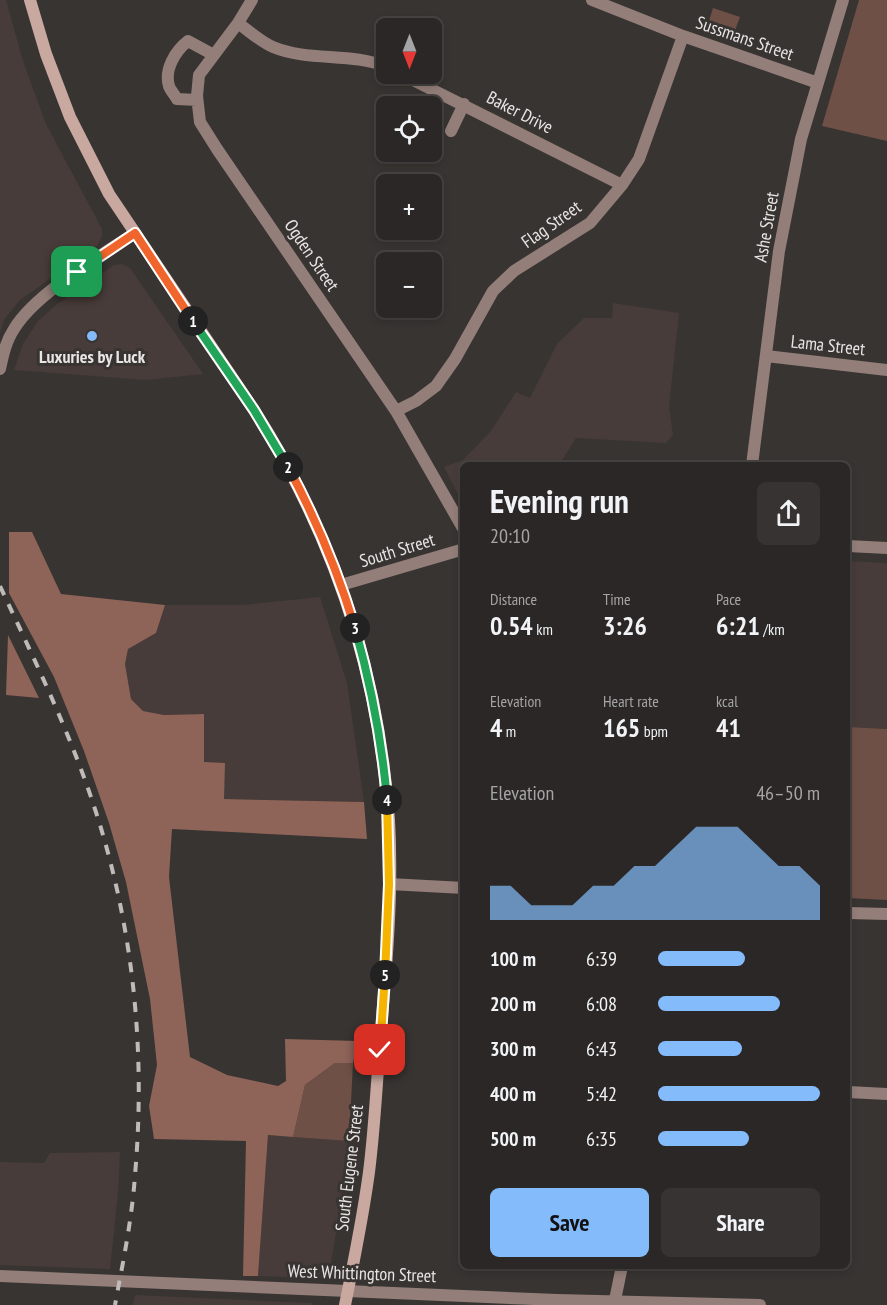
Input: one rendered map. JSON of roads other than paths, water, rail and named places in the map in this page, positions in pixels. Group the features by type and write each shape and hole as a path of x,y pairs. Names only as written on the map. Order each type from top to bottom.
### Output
{"main road":[{"name":"South Eugene Street","path":"30,0 46,54 69,117 109,194 274,441 318,526 341,585 366,665 378,724 389,822 389,884 385,985 375,1112 364,1201 345,1305"}],"street":[{"name":"Ogden Street","path":"252,0 238,23 199,75 197,100 200,122 396,411 460,523"},
{"name":"Sussmans Street","path":"592,0 683,36 819,83"},
{"name":"Ashe Street","path":"752,462 782,232 801,139 843,0"},
{"path":"238,23 272,46 298,54 354,58 376,64"},
{"name":"Flag Street","path":"396,411 416,401 436,386 455,359 493,291 514,271 590,223 622,184 639,159 683,36"},
{"path":"197,100 177,99 169,87 167,71 181,47 188,41 213,54"},
{"name":"Baker Drive","path":"422,84 622,184"},
{"path":"451,131 464,104"},
{"path":"0,369 13,329 28,309 69,277 135,233"},
{"name":"Lama Street","path":"766,356 887,370"},
{"path":"850,546 887,548"},
{"name":"South Street","path":"341,585 460,550"},
{"path":"389,884 460,888"},
{"path":"850,912 887,914"},
{"path":"850,1092 887,1094"},
{"path":"615,1303 621,1269"},
{"name":"West Whittington Street","path":"0,1276 615,1303 759,1305"}],"railway":[{"path":"0,586 73,747 107,848 127,940 137,1034 138,1128 132,1208 115,1305"}],"place":[{"name":"Luxuries by Luck","path":"92,336"}]}
